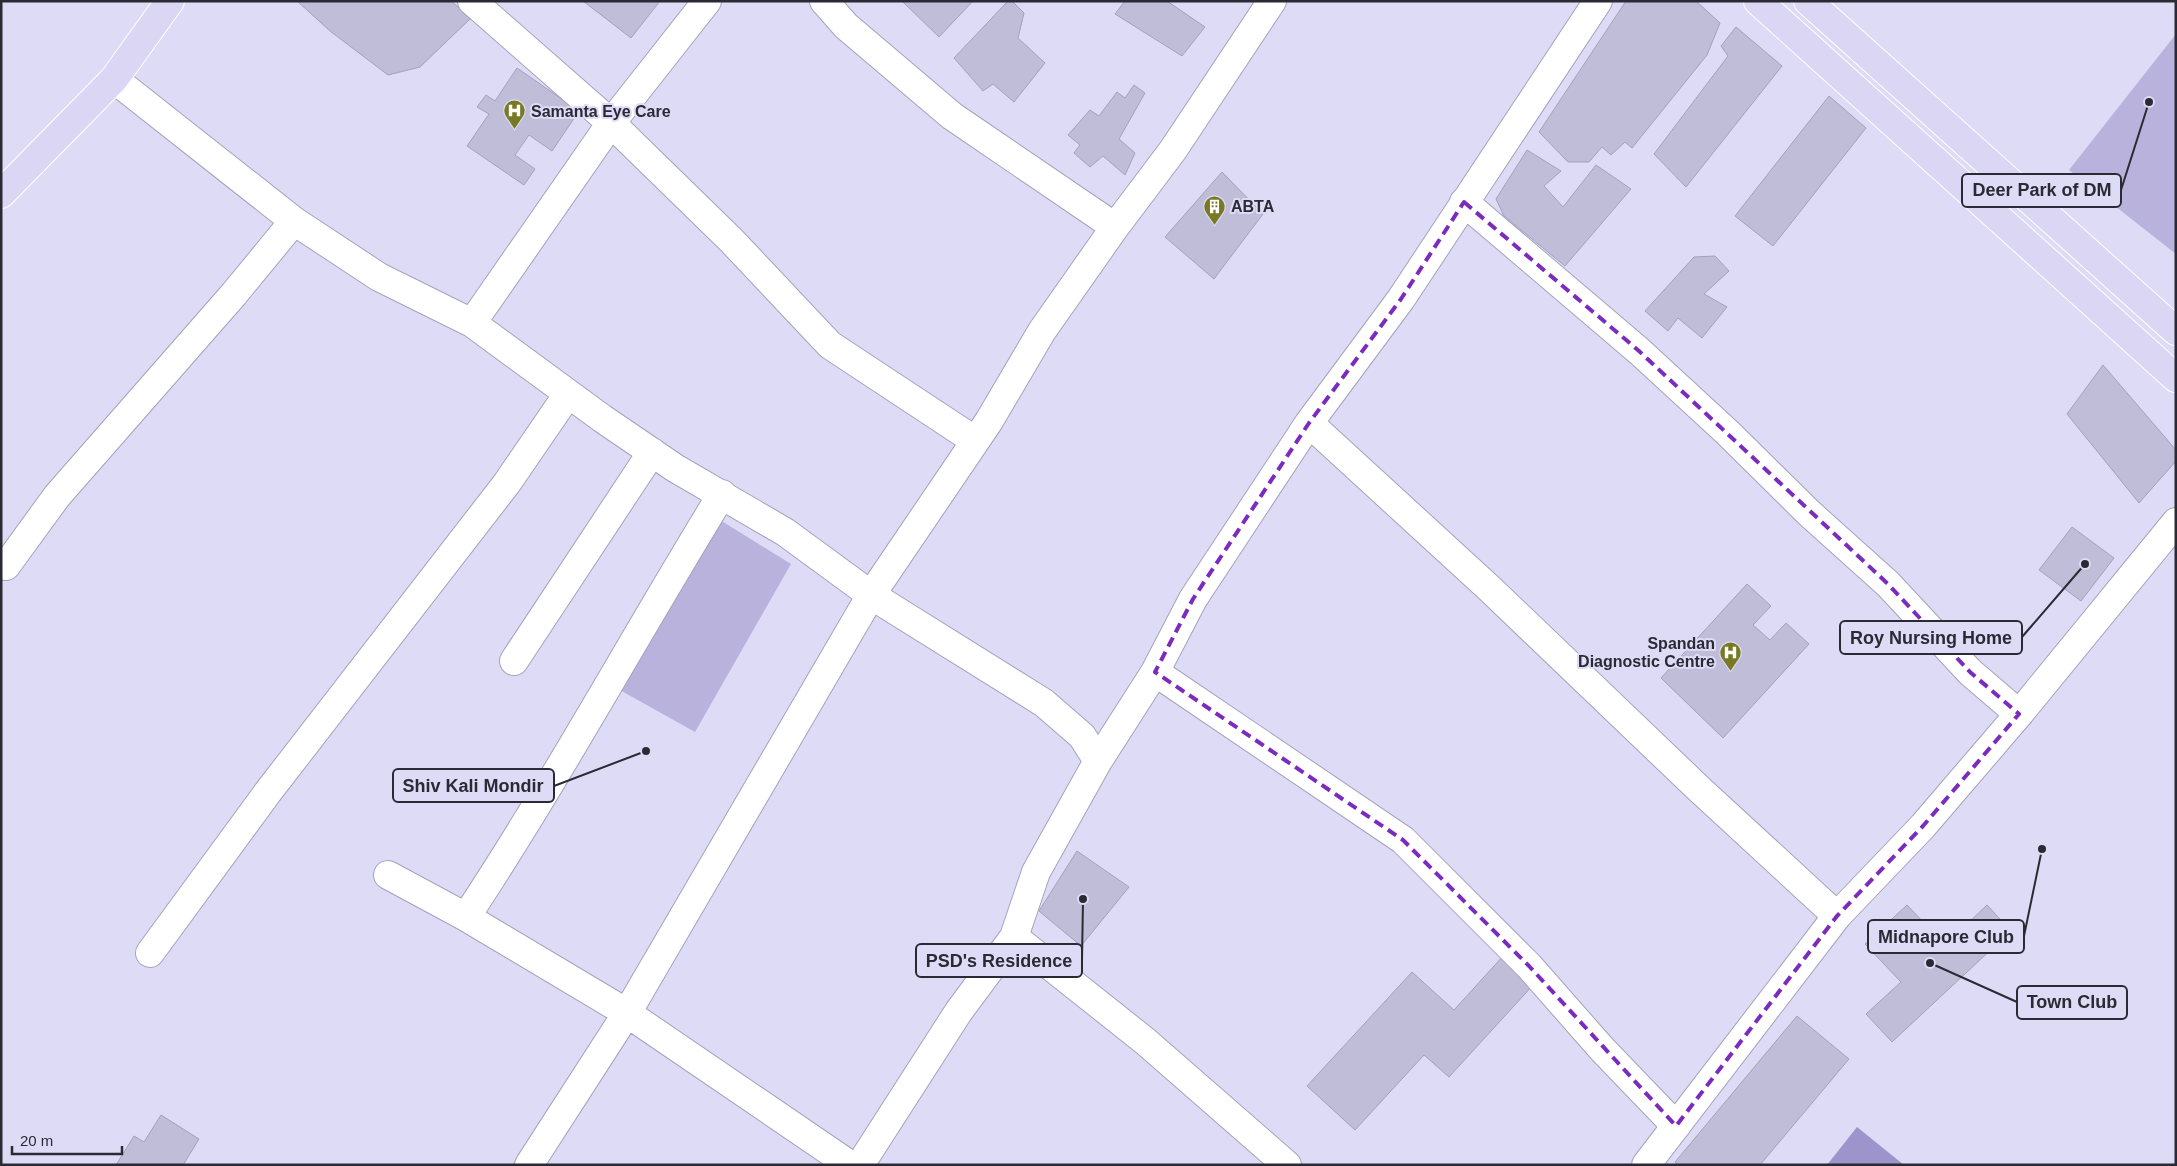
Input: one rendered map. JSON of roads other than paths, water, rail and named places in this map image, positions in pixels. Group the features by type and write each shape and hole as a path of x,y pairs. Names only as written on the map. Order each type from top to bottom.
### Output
{"main road":[{"path":"1,194 114,79 170,1"},
{"path":"1758,1 2176,378"},
{"path":"1808,1 2176,331"}],"street":[{"path":"472,1 611,123 732,241 830,345 974,440"},
{"path":"472,323 611,123 707,1"},
{"path":"824,1 846,26 952,116 1115,227"},
{"path":"529,1165 627,1013 871,595 974,440 989,421 1042,331 1115,227 1173,150 1272,1"},
{"path":"860,1165 959,1011 1014,937 1036,872 1098,761 1155,672 1193,598 1309,423 1401,299 1598,1"},
{"path":"114,79 294,221 379,277 472,323 568,394 675,468 785,532 871,595 1044,703 1082,736 1098,761"},
{"path":"1464,202 1646,357 1809,513 1888,584 1970,672 2019,714"},
{"path":"1,564 6,566 57,496 215,315 294,221"},
{"path":"150,953 268,792 507,483 568,394"},
{"path":"1309,423 1489,588 1696,787 1837,916"},
{"path":"514,661 652,452"},
{"path":"466,917 515,842 649,612 722,494"},
{"path":"1646,1165 1837,916 1923,826 2019,714 2176,522"},
{"path":"1155,672 1403,840 1529,966 1602,1049 1676,1126"},
{"path":"388,875 466,917 627,1013 850,1165"},
{"path":"1014,937 1145,1041 1287,1165"}],"place":[{"name":"Deer Park of DM","path":"2149,102"},
{"name":"Samanta Eye Care","path":"515,130"},
{"name":"ABTA","path":"1215,225"},
{"name":"Roy Nursing Home","path":"2085,564"},
{"name":"Spandan Diagnostic Centre","path":"1731,671"},
{"name":"Shiv Kali Mondir","path":"646,751"},
{"name":"Midnapore Club","path":"2042,849"},
{"name":"PSD's Residence","path":"1083,899"},
{"name":"Town Club","path":"1930,963"}]}
